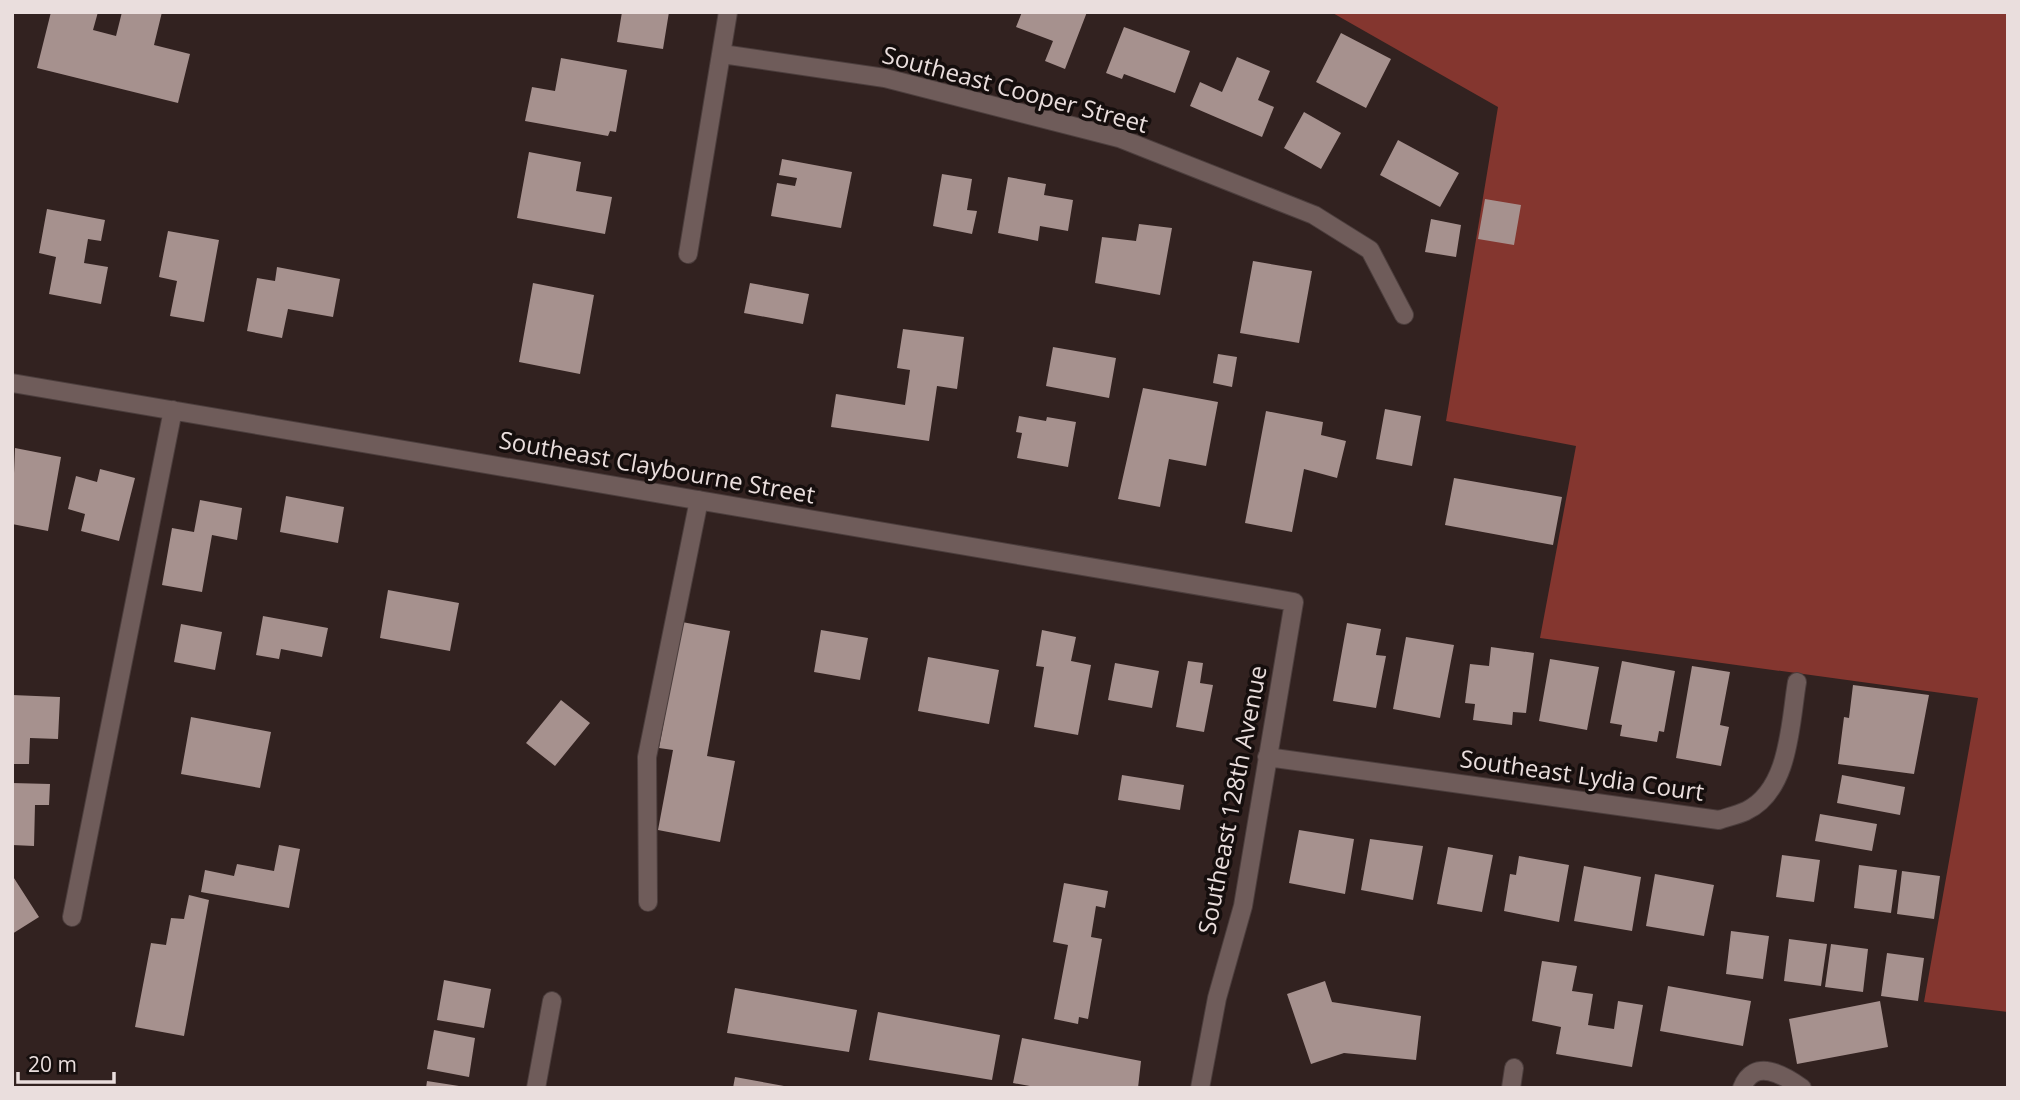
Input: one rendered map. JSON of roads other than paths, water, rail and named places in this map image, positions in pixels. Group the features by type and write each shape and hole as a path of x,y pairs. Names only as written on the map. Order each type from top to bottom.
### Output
{"street":[{"path":"688,254 728,12"},
{"name":"Southeast Cooper Street","path":"722,54 885,78 1119,138 1314,215 1370,250 1404,315"},
{"name":"Southeast Claybourne Street","path":"12,383 1294,602"},
{"path":"72,918 173,410"},
{"path":"648,902 647,757 699,500"},
{"name":"Southeast 128th Avenue","path":"1200,1088 1217,998 1243,906 1294,602"},
{"name":"Southeast Lydia Court","path":"1268,757 1719,820 1747,810 1766,794 1784,762 1797,682"},
{"path":"536,1088 552,1000"},
{"path":"1511,1088 1514,1068"},
{"path":"1742,1088 1745,1080 1758,1072 1780,1071 1802,1088"}]}
